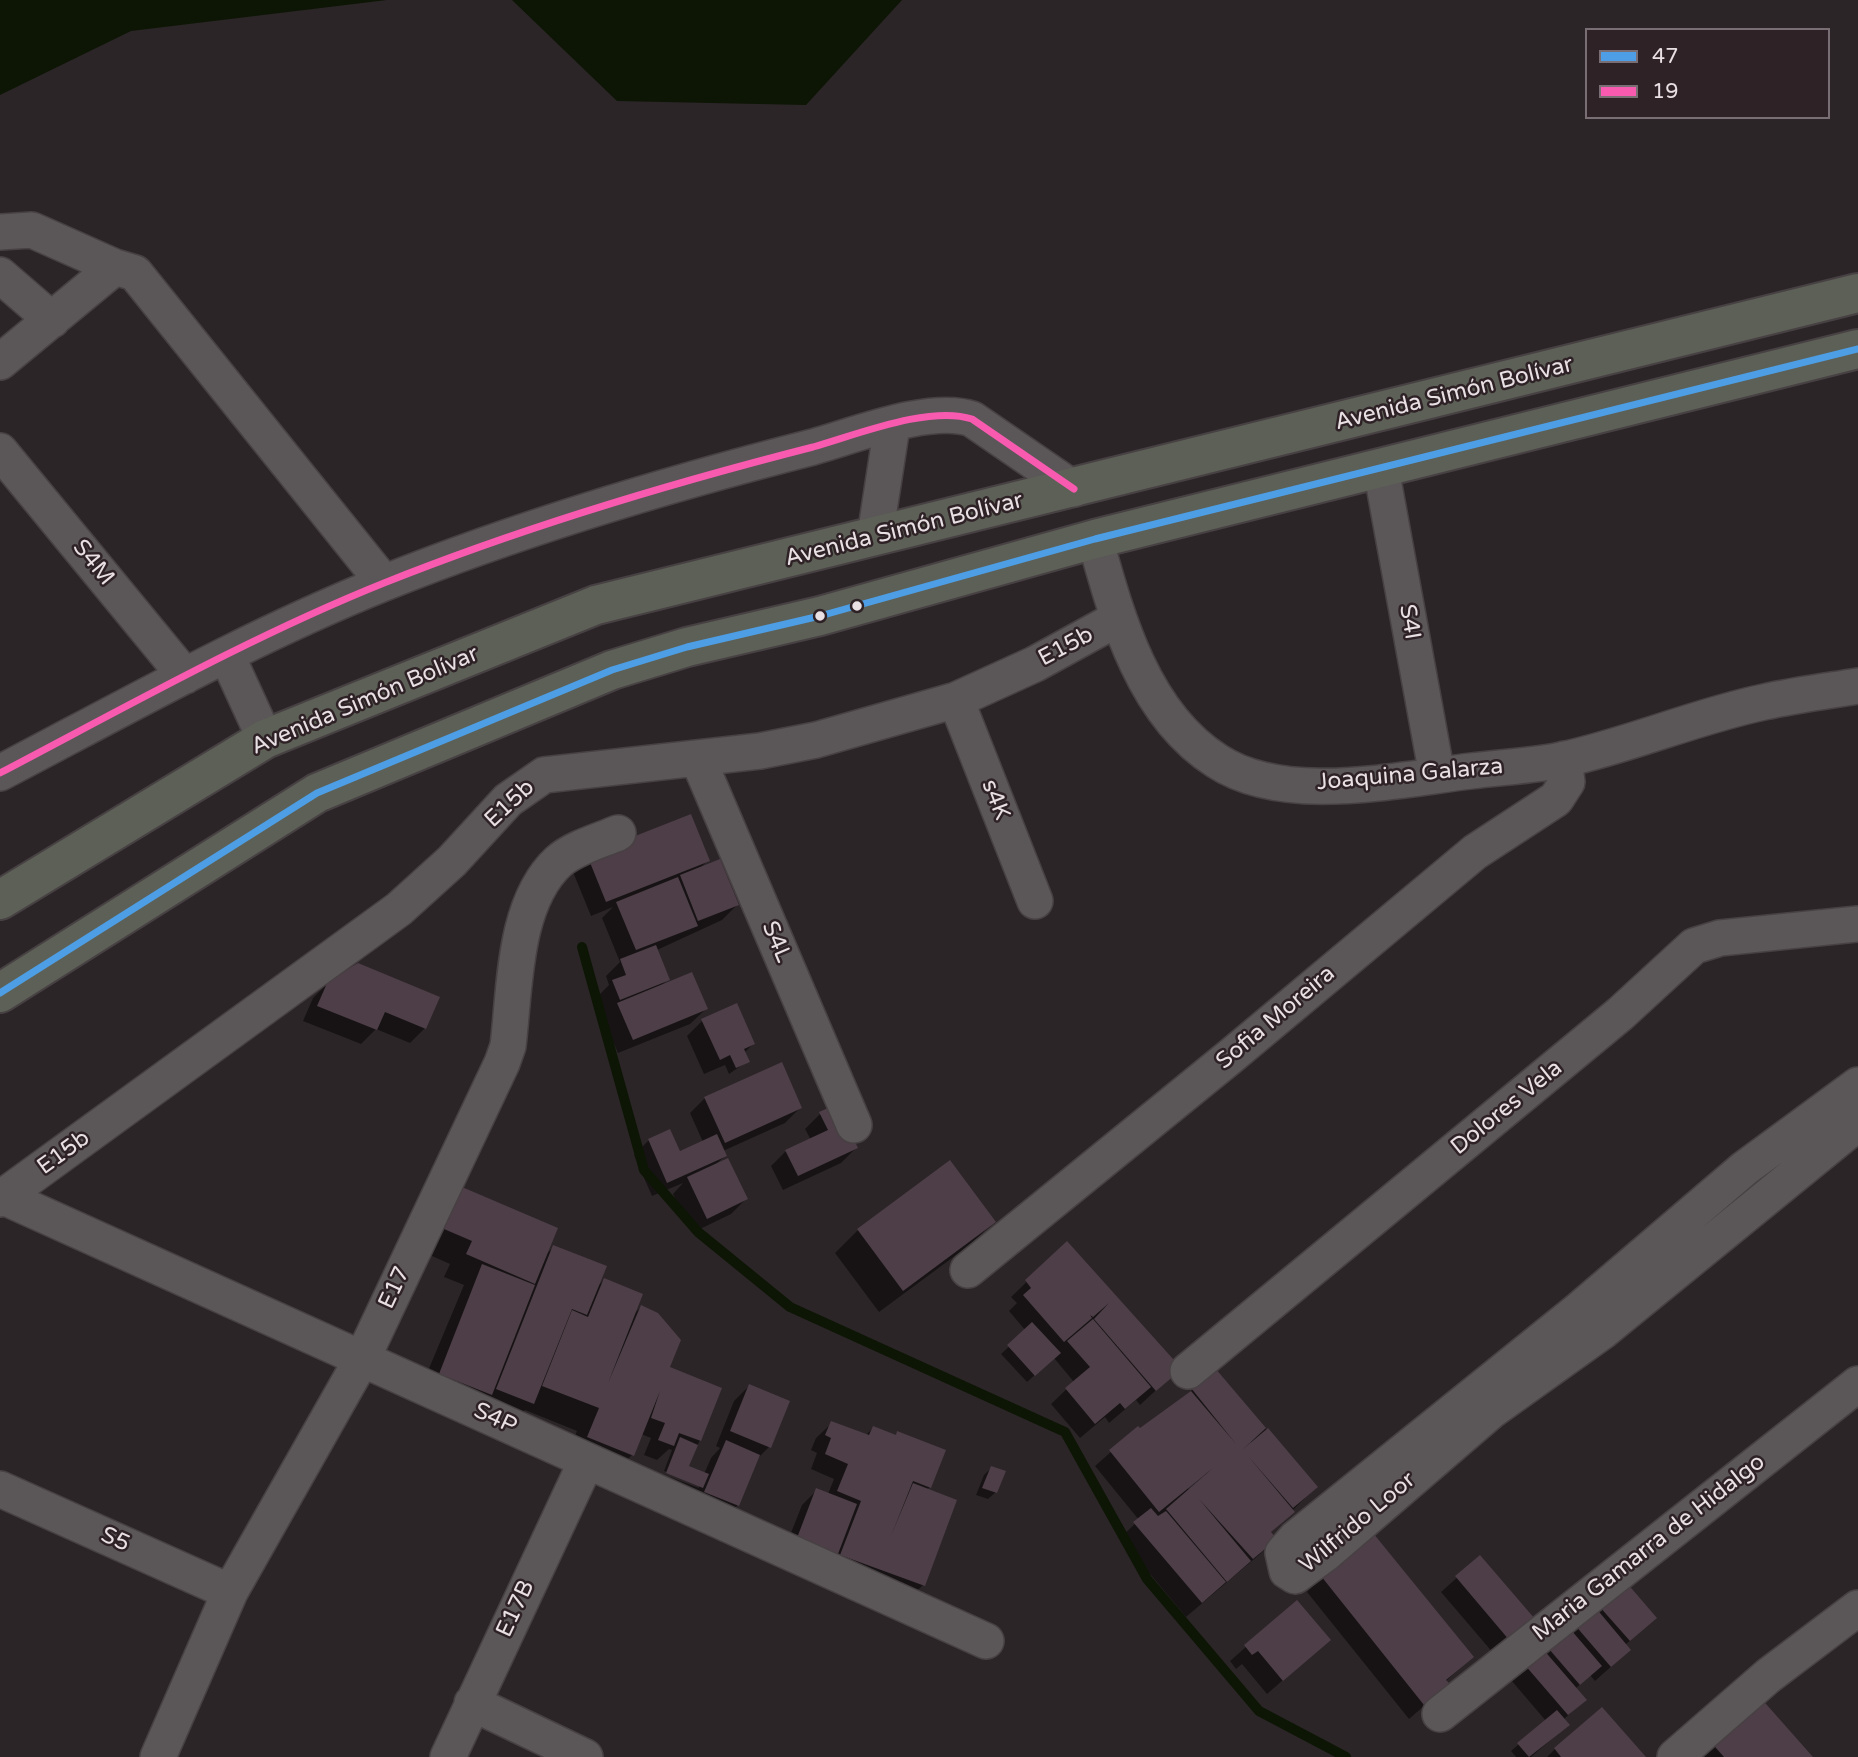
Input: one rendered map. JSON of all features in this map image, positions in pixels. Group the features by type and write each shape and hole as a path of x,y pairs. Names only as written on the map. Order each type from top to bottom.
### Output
{"highway":[{"name":"Avenida Simón Bolívar","path":"0,900 265,739 596,605 1074,489 1858,293"},
{"path":"0,993 317,793 612,670 674,650 820,616 1095,539 1858,349"}],"street":[{"path":"0,232 32,230 135,274 384,583"},
{"path":"0,362 115,267"},
{"path":"0,275 52,320"},
{"path":"0,773 185,676 384,583 609,502 892,426 947,413 972,419 1074,489"},
{"path":"875,536 892,426"},
{"name":"S4M","path":"0,451 185,676"},
{"name":"S4I","path":"1381,469 1437,775"},
{"name":"Joaquina Galarza","path":"1095,539 1117,619 1141,668 1176,723 1198,747 1234,771 1269,782 1301,785 1363,783 1564,759 1763,702 1858,687"},
{"name":"E15b","path":"2,1198 399,909 527,785 544,775 561,771 698,759 816,740 956,699 1035,664 1117,619"},
{"path":"227,656 265,739"},
{"name":"s4K","path":"956,699 1035,901"},
{"name":"S4L","path":"698,759 854,1125"},
{"name":"Sofia Moreira","path":"968,1270 1231,1056 1475,852 1556,799 1567,782 1564,759"},
{"name":"E17","path":"158,1757 230,1592 363,1357 502,1063 508,1046 521,933 538,893 560,861 618,833"},
{"name":"Dolores Vela","path":"1188,1371 1620,1014 1694,946 1720,938 1858,924"},
{"name":"Wilfrido Loor","path":"1858,1085 1745,1168 1549,1334 1296,1538 1283,1553 1287,1571 1295,1576 1325,1555 1491,1411 1603,1331 1858,1123"},
{"name":"S4P","path":"2,1198 363,1357 586,1462 986,1641"},
{"name":"Maria Gamarra de Hidalgo","path":"1440,1714 1858,1384"},
{"name":"E17B","path":"448,1757 586,1462"},
{"name":"S5","path":"0,1489 230,1592"},
{"path":"1675,1757 1768,1676 1858,1608"},
{"path":"472,1703 585,1757"}],"shaded area":[{"path":"0,0 387,0 131,31 0,95"},
{"path":"512,0 902,0 806,105 617,101"}],"building":[{"path":"691,814 710,861 606,902 587,855"},
{"path":"720,859 739,905 698,921 680,875"},
{"path":"678,877 698,926 636,950 616,902"},
{"path":"656,945 670,980 620,1000 612,980 626,975 620,959"},
{"path":"358,963 440,997 426,1029 385,1012 377,1030 317,1006 328,981"},
{"path":"692,972 708,1009 633,1040 617,1003"},
{"path":"737,1003 755,1044 744,1049 750,1062 736,1068 730,1055 720,1060 701,1019"},
{"path":"782,1062 802,1108 725,1143 704,1097"},
{"path":"837,1104 858,1148 798,1176 785,1150 828,1130 819,1112"},
{"path":"670,1129 680,1151 717,1134 727,1156 667,1183 648,1139"},
{"path":"728,1158 748,1199 707,1219 687,1177"},
{"path":"950,1160 996,1222 903,1291 857,1229"},
{"path":"462,1187 558,1228 535,1284 466,1254 472,1241 444,1229"},
{"path":"1067,1241 1182,1369 1156,1391 1094,1319 1109,1303 1093,1317 1090,1315 1092,1318 1064,1342 1023,1295 1031,1288 1025,1280"},
{"path":"553,1245 607,1266 587,1315 572,1309 534,1404 496,1389"},
{"path":"482,1264 535,1285 492,1395 439,1374"},
{"path":"604,1278 643,1294 608,1383 641,1305 658,1313 681,1340 670,1367 722,1388 701,1441 679,1433 674,1446 658,1440 665,1423 651,1418 660,1391 634,1456 587,1437 599,1408 542,1386 572,1310 588,1317"},
{"path":"1093,1319 1151,1387 1125,1409 1120,1403 1095,1424 1065,1388 1090,1367 1067,1341"},
{"path":"1032,1322 1061,1353 1035,1376 1007,1345"},
{"path":"1215,1368 1266,1428 1242,1450 1268,1428 1318,1487 1293,1508 1248,1456 1295,1512 1271,1532 1277,1539 1253,1559 1199,1499 1251,1561 1227,1582 1166,1509 1213,1468 1159,1512 1109,1450 1138,1426 1140,1428 1191,1391 1236,1444 1191,1388"},
{"path":"749,1384 790,1401 771,1448 730,1431"},
{"path":"831,1421 869,1435 873,1426 896,1435 897,1431 946,1450 931,1488 913,1481 891,1536 913,1483 957,1500 925,1586 840,1555 861,1501 837,1491 848,1464 825,1454 831,1438 825,1435"},
{"path":"680,1437 698,1445 689,1466 709,1474 703,1488 666,1473"},
{"path":"726,1440 760,1455 739,1506 704,1492"},
{"path":"991,1466 1006,1471 997,1493 982,1488"},
{"path":"816,1488 857,1504 838,1554 797,1538"},
{"path":"1151,1508 1158,1516 1166,1511 1226,1582 1202,1603 1133,1522"},
{"path":"1373,1533 1474,1657 1446,1680 1450,1684 1424,1705 1321,1576"},
{"path":"1480,1555 1535,1619 1510,1641 1455,1576"},
{"path":"1626,1582 1657,1618 1630,1641 1599,1606"},
{"path":"1297,1600 1331,1640 1283,1681 1258,1651 1252,1655 1244,1645"},
{"path":"1595,1607 1631,1650 1611,1667 1574,1624"},
{"path":"1565,1623 1602,1666 1580,1685 1543,1642"},
{"path":"1542,1648 1587,1700 1568,1715 1524,1664"},
{"path":"1759,1696 1813,1757 1724,1757 1708,1739"},
{"path":"1602,1707 1646,1757 1561,1757 1554,1748"},
{"path":"1557,1710 1570,1725 1529,1757 1517,1743"}],"waterway":[{"path":"582,947 644,1170 698,1232 790,1307 1065,1432 1147,1579 1259,1711 1346,1757"}],"transit line":[{"name":"47","path":"0,993 317,793 612,670 687,647 820,616 1095,539 1858,349"},
{"name":"19","path":"0,773 238,649 384,583 490,543 597,508 893,423 935,416 972,419 1074,489"}]}
